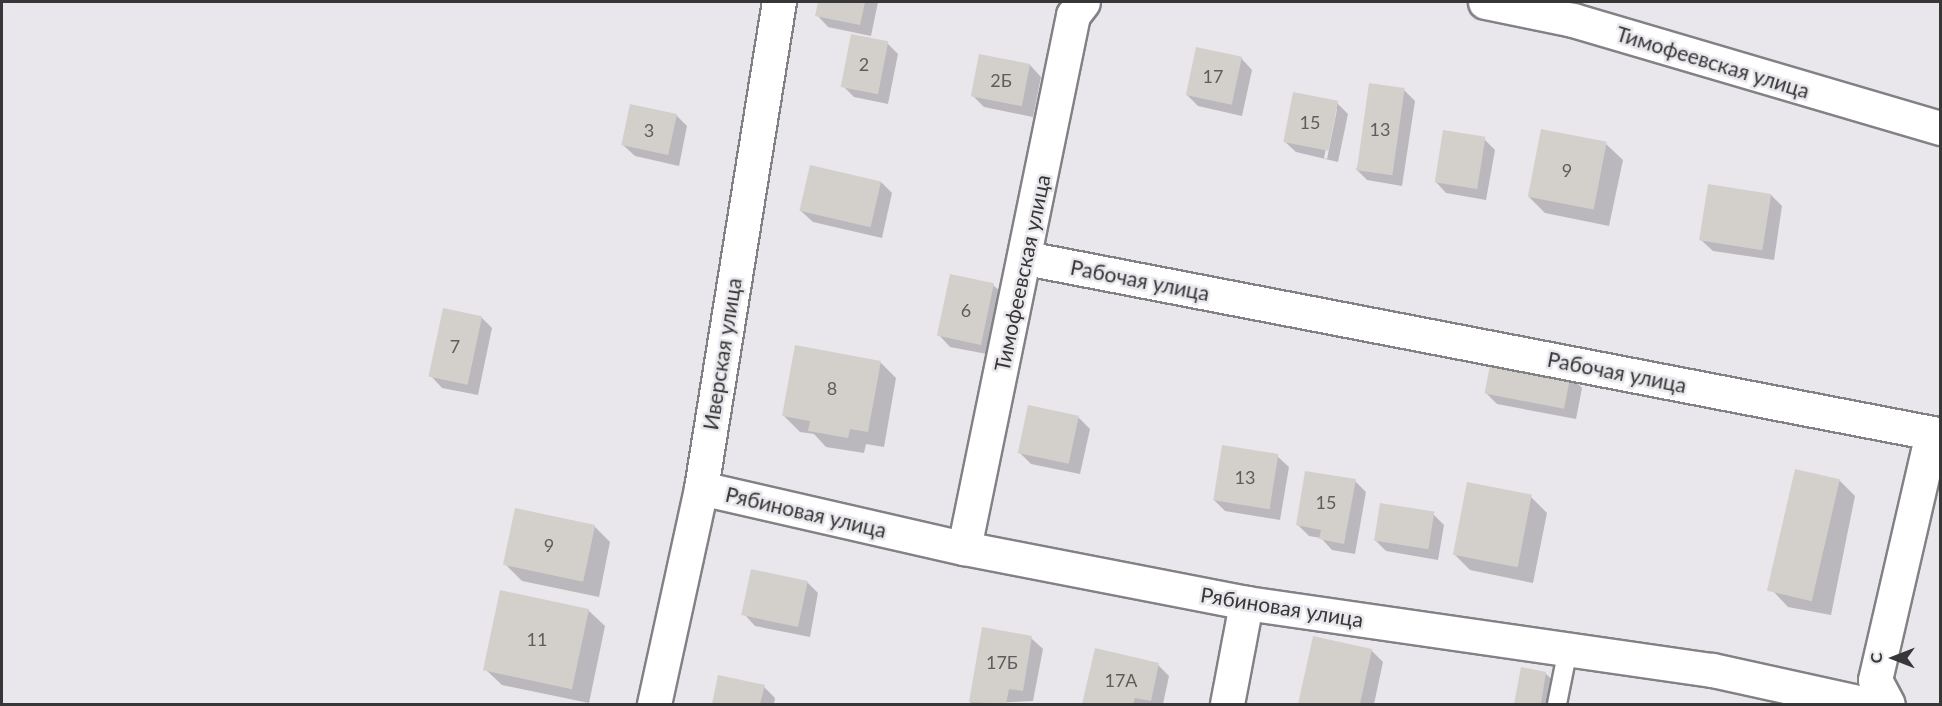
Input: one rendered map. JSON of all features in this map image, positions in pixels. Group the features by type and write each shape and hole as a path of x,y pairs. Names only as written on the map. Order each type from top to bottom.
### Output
{"street":[{"name":"Иверская улица","path":"654,705 701,488 779,2"},
{"name":"Тимофеевская улица","path":"964,548 1026,258 1073,15 1083,2"},
{"name":"Тимофеевская улица","path":"1485,2 1574,20 1941,128"},
{"name":"Рабочая улица","path":"1026,258 1932,433 1875,680 1888,705"},
{"name":"Рябиновая улица","path":"701,488 964,548 1246,603 1712,670 1867,705"},
{"path":"1227,705 1246,603"}],"lane":[{"path":"1557,705 1568,649"}],"building":[{"path":"818,2 865,2 860,25 815,16"},
{"path":"851,34 888,41 878,94 841,87"},
{"path":"1196,47 1242,57 1232,105 1186,95"},
{"path":"979,54 1030,64 1022,106 971,96"},
{"path":"1369,83 1405,88 1392,175 1357,170"},
{"path":"1293,92 1338,101 1328,151 1283,142"},
{"path":"630,104 677,114 668,155 621,145"},
{"path":"1541,129 1607,142 1594,210 1528,197"},
{"path":"1443,130 1485,137 1477,189 1435,182"},
{"path":"810,165 881,181 871,227 799,211"},
{"path":"1708,184 1771,194 1762,250 1699,240"},
{"path":"950,274 994,283 981,345 937,336"},
{"path":"443,308 482,316 468,385 428,376"},
{"path":"795,345 881,361 868,432 850,429 848,438 808,431 810,421 782,416"},
{"path":"1491,360 1571,375 1564,409 1485,393"},
{"path":"1028,405 1079,416 1069,464 1018,453"},
{"path":"1222,445 1278,454 1270,509 1213,500"},
{"path":"1795,469 1840,479 1812,601 1767,591"},
{"path":"1305,471 1356,479 1344,544 1319,539 1321,530 1296,525"},
{"path":"1467,482 1532,495 1518,567 1453,555"},
{"path":"1380,503 1434,512 1428,549 1374,541"},
{"path":"515,508 595,525 583,582 503,565"},
{"path":"751,569 808,581 798,627 741,615"},
{"path":"500,590 589,609 572,689 483,670"},
{"path":"982,627 1032,636 1023,691 1009,689 1006,704 969,702"},
{"path":"1313,636 1372,649 1360,704 1298,704"},
{"path":"1095,648 1159,663 1151,701 1135,698 1133,704 1082,704"},
{"path":"1521,667 1546,672 1541,704 1514,704"},
{"path":"718,675 765,685 760,704 712,704"}]}
